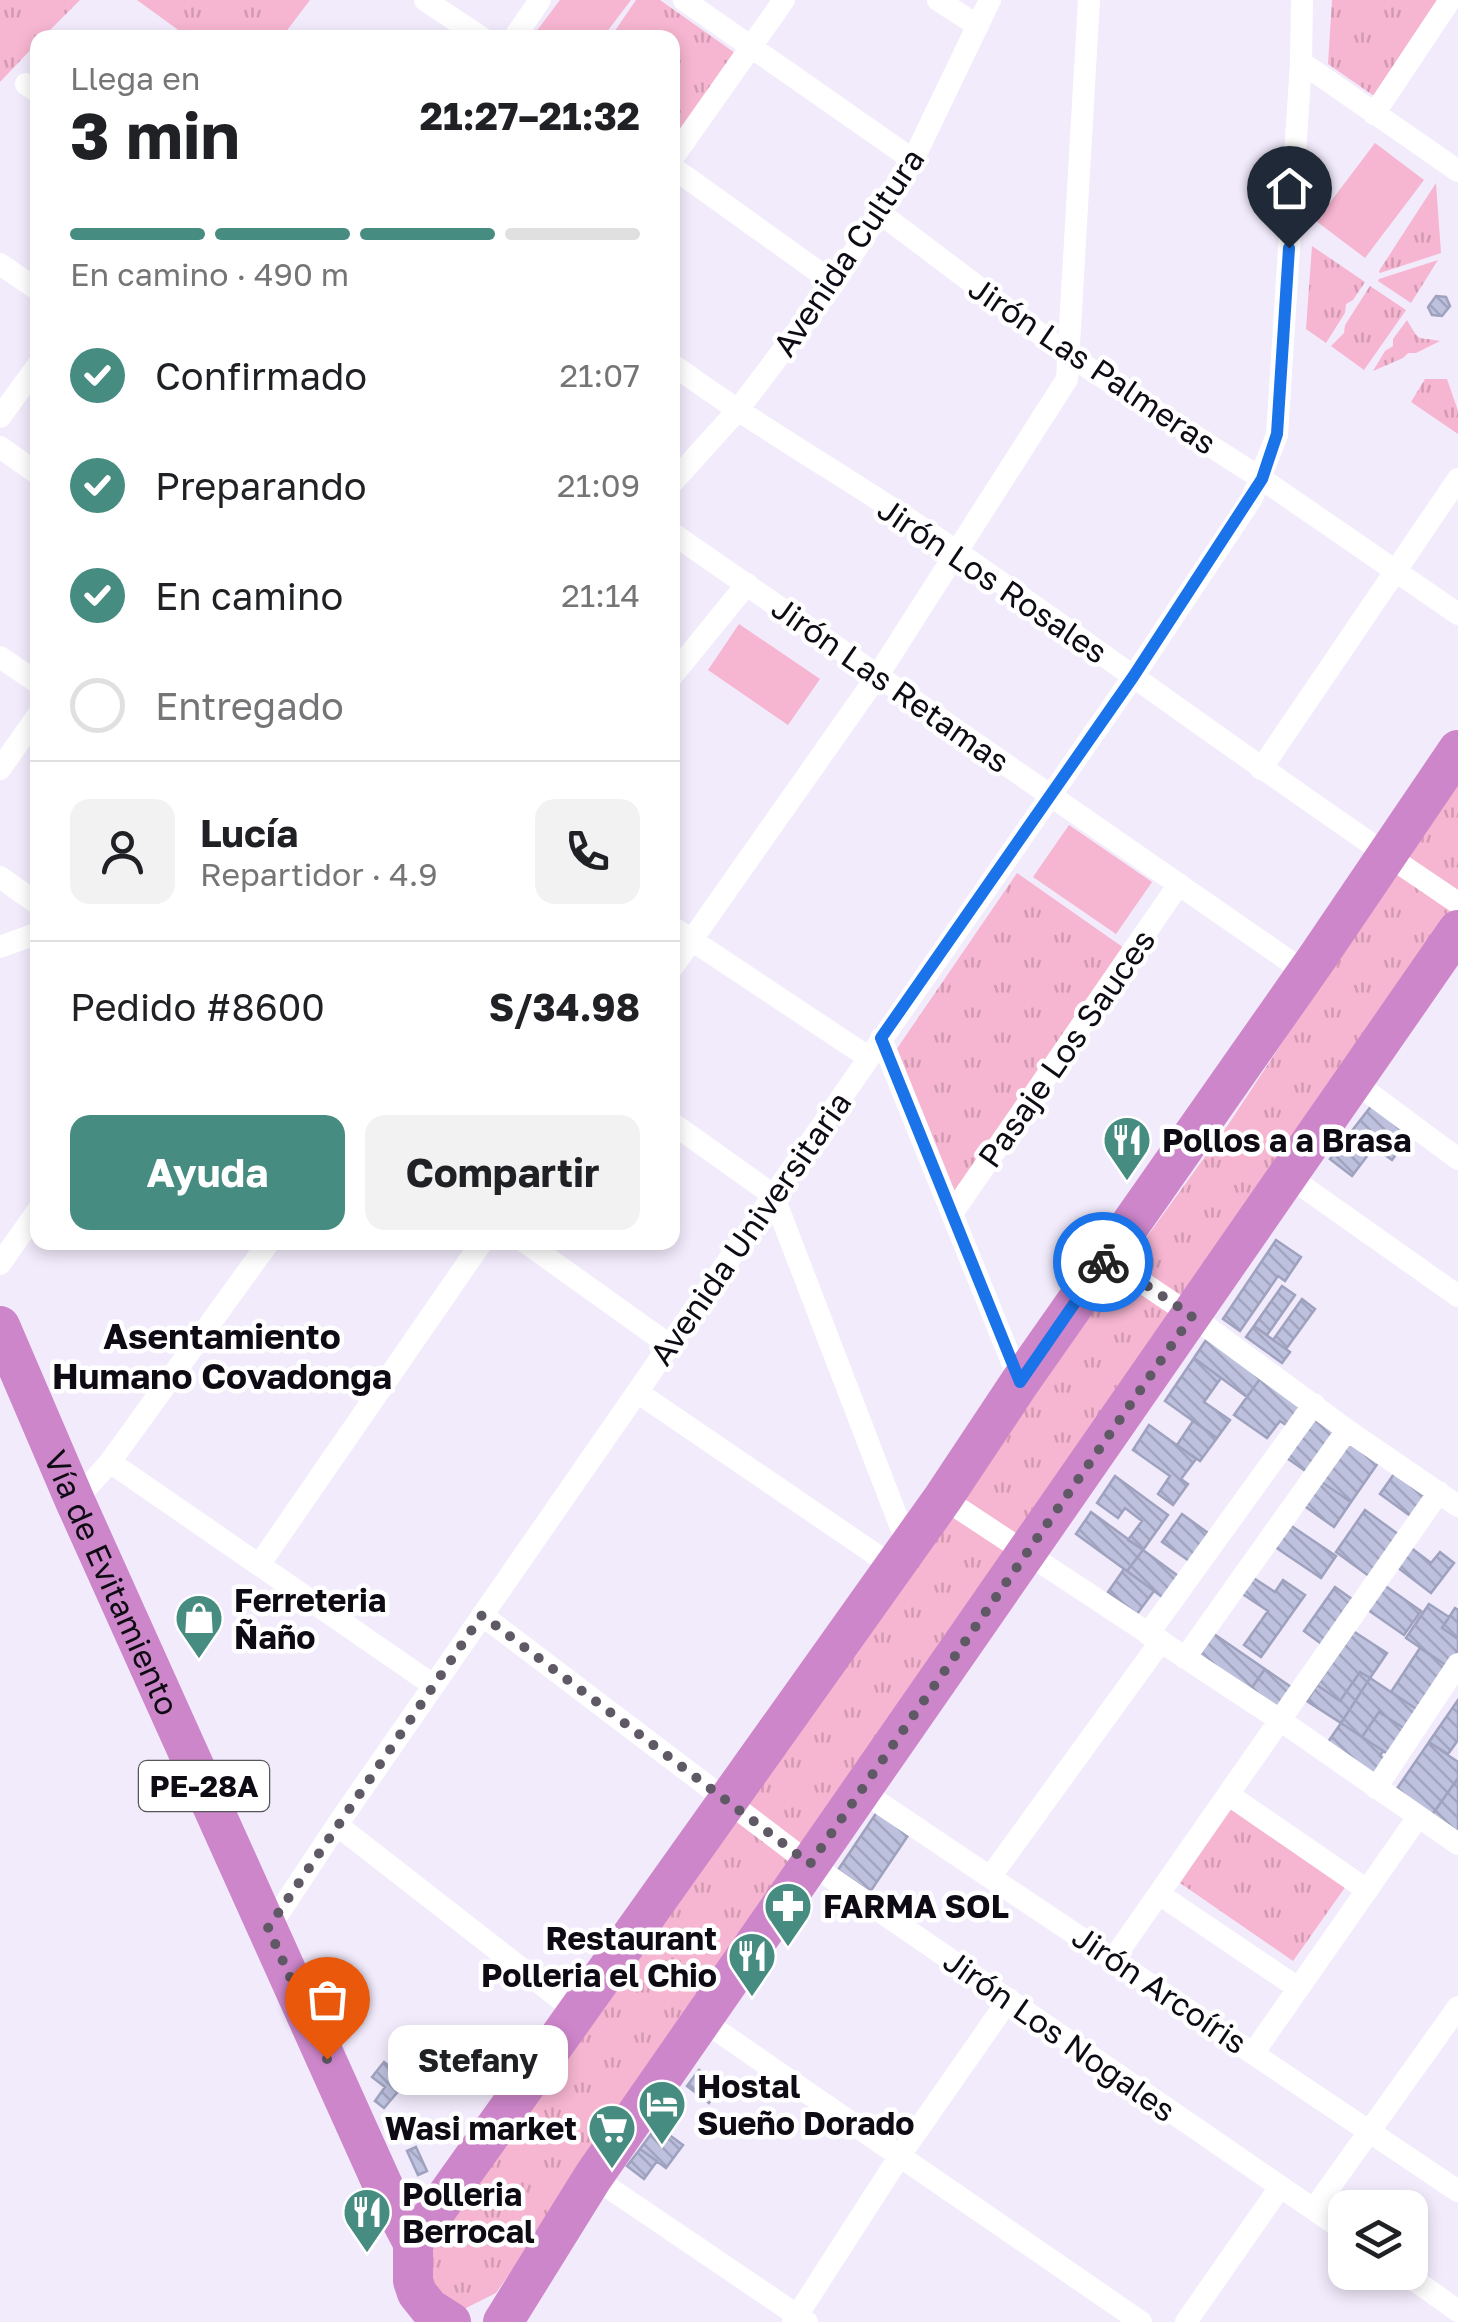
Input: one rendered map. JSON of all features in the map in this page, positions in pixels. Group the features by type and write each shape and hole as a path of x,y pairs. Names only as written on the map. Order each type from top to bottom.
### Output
{"highway":[{"path":"413,2243 943,1498 1458,750"},
{"path":"503,2322 593,2176 1458,930"},
{"name":"Vía de Evitamiento","path":"0,1326 75,1501 413,2243 413,2281 418,2293 429,2308 450,2322"}],"street":[{"path":"425,0 470,30"},
{"path":"519,30 540,0"},
{"path":"684,0 914,160"},
{"path":"680,148 784,0"},
{"path":"938,0 978,26"},
{"name":"Avenida Cultura","path":"680,473 737,412 834,283 880,213 914,160 990,0"},
{"path":"680,957 878,675 1068,379 1090,0"},
{"name":"Avenida Universitaria","path":"268,1928 1133,677 1262,479 1277,434 1302,0"},
{"path":"1374,114 1450,0"},
{"path":"1301,62 1458,171"},
{"path":"680,173 834,283"},
{"name":"Jirón Las Palmeras","path":"880,213 1068,356 1262,479 1458,614"},
{"path":"0,264 30,285"},
{"name":"Jirón Los Rosales","path":"680,370 737,412 959,553 1458,903"},
{"path":"0,417 30,375"},
{"path":"0,447 30,468"},
{"path":"1262,769 1458,480"},
{"name":"Jirón Las Retamas","path":"680,538 1305,972"},
{"path":"680,666 747,584"},
{"path":"0,657 30,678"},
{"path":"0,769 30,727"},
{"path":"0,877 30,898"},
{"name":"Pasaje Los Sauces","path":"952,1212 1179,884"},
{"path":"680,933 875,1048 952,1212 1020,1382"},
{"path":"0,947 30,936"},
{"path":"1353,1081 1454,1146"},
{"path":"680,1128 773,1194 901,1557"},
{"path":"1288,1176 1458,1296"},
{"path":"0,1264 30,1221"},
{"path":"75,1501 110,1462 263,1250"},
{"path":"259,1565 476,1250"},
{"path":"536,1250 669,1345"},
{"path":"1106,1258 1449,1499 1280,1720 1114,1958"},
{"path":"636,1392 901,1557"},
{"path":"991,1876 1314,1404"},
{"path":"1185,1658 1347,1430"},
{"path":"110,1462 433,1685"},
{"path":"943,1498 1280,1720 1458,1844"},
{"name":"Jirón Los Nogales","path":"482,1615 810,1864 1328,2219"},
{"path":"1376,1788 1455,1674"},
{"name":"Jirón Arcoíris","path":"860,1790 1458,2191"},
{"path":"1229,1795 1366,1890"},
{"path":"1254,2052 1418,1817"},
{"path":"337,1825 578,2012"},
{"path":"1159,1894 1298,1988"},
{"path":"593,2176 799,2320 901,2154 1009,1999"},
{"path":"1314,2209 1456,2013"},
{"path":"702,2020 1140,2322"},
{"path":"1186,2322 1280,2188"},
{"path":"1428,2289 1458,2311"}],"green space":[{"path":"0,0 80,0 50,30 30,30 30,50 0,82"},
{"path":"137,0 310,0 287,30 178,30"},
{"path":"560,0 631,0 608,30 537,30"},
{"path":"636,0 660,0 735,53 680,131 680,30 615,30"},
{"path":"1332,0 1445,0 1377,98 1328,64"},
{"path":"1375,143 1424,180 1365,258 1316,221"},
{"path":"1436,183 1441,253 1380,273 1379,271"},
{"path":"1312,246 1365,282 1346,304 1345,313 1326,343 1306,329"},
{"path":"1438,260 1411,303 1378,281 1379,279"},
{"path":"1370,286 1406,310 1364,370 1331,346 1344,333"},
{"path":"1407,320 1420,338 1440,341 1373,371 1385,351 1393,346 1393,339"},
{"path":"1425,379 1447,379 1458,411 1458,434 1411,402"},
{"path":"739,624 820,679 788,725 708,670"},
{"path":"1458,776 1458,904 496,2293 462,2310 434,2293 426,2266 435,2243 953,1504 1228,1125"},
{"path":"1069,825 1152,882 1116,934 1033,877"},
{"path":"1017,873 1124,948 954,1192 896,1050"},
{"path":"1232,1806 1346,1886 1293,1961 1180,1883"}],"building":[{"path":"1436,296 1446,297 1450,306 1442,316 1432,315 1428,307"},
{"path":"1372,1105 1411,1134 1392,1160 1374,1147 1352,1176 1330,1159"},
{"path":"1276,1240 1301,1257 1285,1281 1278,1276 1240,1331 1223,1319"},
{"path":"1282,1286 1295,1295 1267,1335 1254,1326"},
{"path":"1302,1299 1315,1309 1286,1349 1273,1340"},
{"path":"1254,1326 1290,1352 1282,1363 1246,1337"},
{"path":"1208,1337 1262,1376 1247,1397 1194,1358"},
{"path":"1194,1358 1221,1378 1204,1402 1230,1420 1217,1438 1165,1401"},
{"path":"1262,1376 1307,1408 1292,1429 1280,1421 1267,1438 1234,1415"},
{"path":"1315,1413 1342,1433 1307,1472 1284,1456"},
{"path":"1193,1421 1217,1438 1200,1461 1177,1445"},
{"path":"1149,1425 1196,1459 1181,1479 1188,1484 1173,1505 1158,1494 1170,1476 1133,1450"},
{"path":"1349,1438 1380,1460 1351,1502 1320,1481"},
{"path":"1396,1471 1430,1501 1416,1520 1380,1494"},
{"path":"1115,1476 1168,1515 1143,1550 1128,1540 1142,1521 1125,1508 1118,1518 1097,1503"},
{"path":"1320,1481 1351,1502 1334,1527 1303,1505"},
{"path":"1365,1510 1402,1537 1373,1579 1336,1552"},
{"path":"1091,1512 1143,1550 1127,1571 1076,1534"},
{"path":"1182,1514 1215,1538 1195,1565 1162,1542"},
{"path":"1290,1525 1336,1556 1321,1578 1275,1547"},
{"path":"1410,1547 1431,1563 1440,1552 1454,1563 1431,1593 1397,1567"},
{"path":"1143,1550 1185,1581 1169,1602 1127,1571"},
{"path":"1124,1569 1154,1591 1137,1614 1108,1592"},
{"path":"1252,1577 1275,1592 1283,1580 1305,1595 1261,1657 1244,1645 1268,1611 1241,1593"},
{"path":"1384,1585 1421,1611 1404,1635 1368,1610"},
{"path":"1335,1587 1359,1604 1327,1648 1304,1631"},
{"path":"1429,1604 1449,1617 1442,1628 1458,1639 1458,1651 1447,1666 1406,1638"},
{"path":"1455,1608 1458,1610 1458,1639 1442,1628"},
{"path":"1353,1631 1387,1653 1370,1678 1360,1672 1340,1701 1317,1685"},
{"path":"1214,1634 1265,1669 1248,1693 1197,1658"},
{"path":"1420,1648 1447,1666 1418,1710 1391,1692"},
{"path":"1265,1669 1297,1691 1280,1715 1248,1693"},
{"path":"1360,1672 1370,1678 1341,1723 1307,1701 1317,1685 1340,1701"},
{"path":"1370,1678 1418,1710 1405,1729 1379,1712 1362,1737 1341,1723"},
{"path":"1458,1700 1458,1740 1448,1754 1429,1742"},
{"path":"1379,1712 1405,1729 1388,1754 1362,1737"},
{"path":"1341,1723 1383,1751 1380,1756 1385,1759 1373,1776 1326,1745"},
{"path":"1429,1742 1458,1762 1458,1778 1432,1815 1396,1790"},
{"path":"1458,1778 1458,1833 1432,1815"},
{"path":"877,1812 909,1834 870,1892 838,1870"},
{"path":"384,2062 407,2081 384,2108 375,2101 385,2087 372,2077"},
{"path":"699,2070 721,2086 709,2103 687,2086"},
{"name":"Hostal Sueño Dorado","path":"657,2126 683,2145 666,2168 640,2149"},
{"path":"416,2147 427,2171 418,2175 407,2151"},
{"path":"640,2149 657,2161 644,2179 627,2166"}],"way so far":[{"path":"327,2059 268,1928 482,1615 810,1864 1192,1316 1106,1258 1103,1262"}],"place":[{"name":"Pollos a a Brasa","path":"1127,1182"},
{"name":"Ferreteria Ñaño","path":"199,1660"},
{"name":"FARMA SOL","path":"788,1948"},
{"name":"Restaurant Polleria el Chio","path":"752,1998"},
{"name":"Stefany","path":"327,2059"},
{"name":"Hostal Sueño Dorado","path":"662,2146"},
{"name":"Wasi market","path":"612,2170"},
{"name":"Polleria Berrocal","path":"367,2254"}],"district":[{"name":"Asentamiento Humano Covadonga","path":"222,1356"}],"route":[{"path":"1103,1262 1020,1382 881,1038 1133,677 1262,479 1277,434 1289,248"}]}
